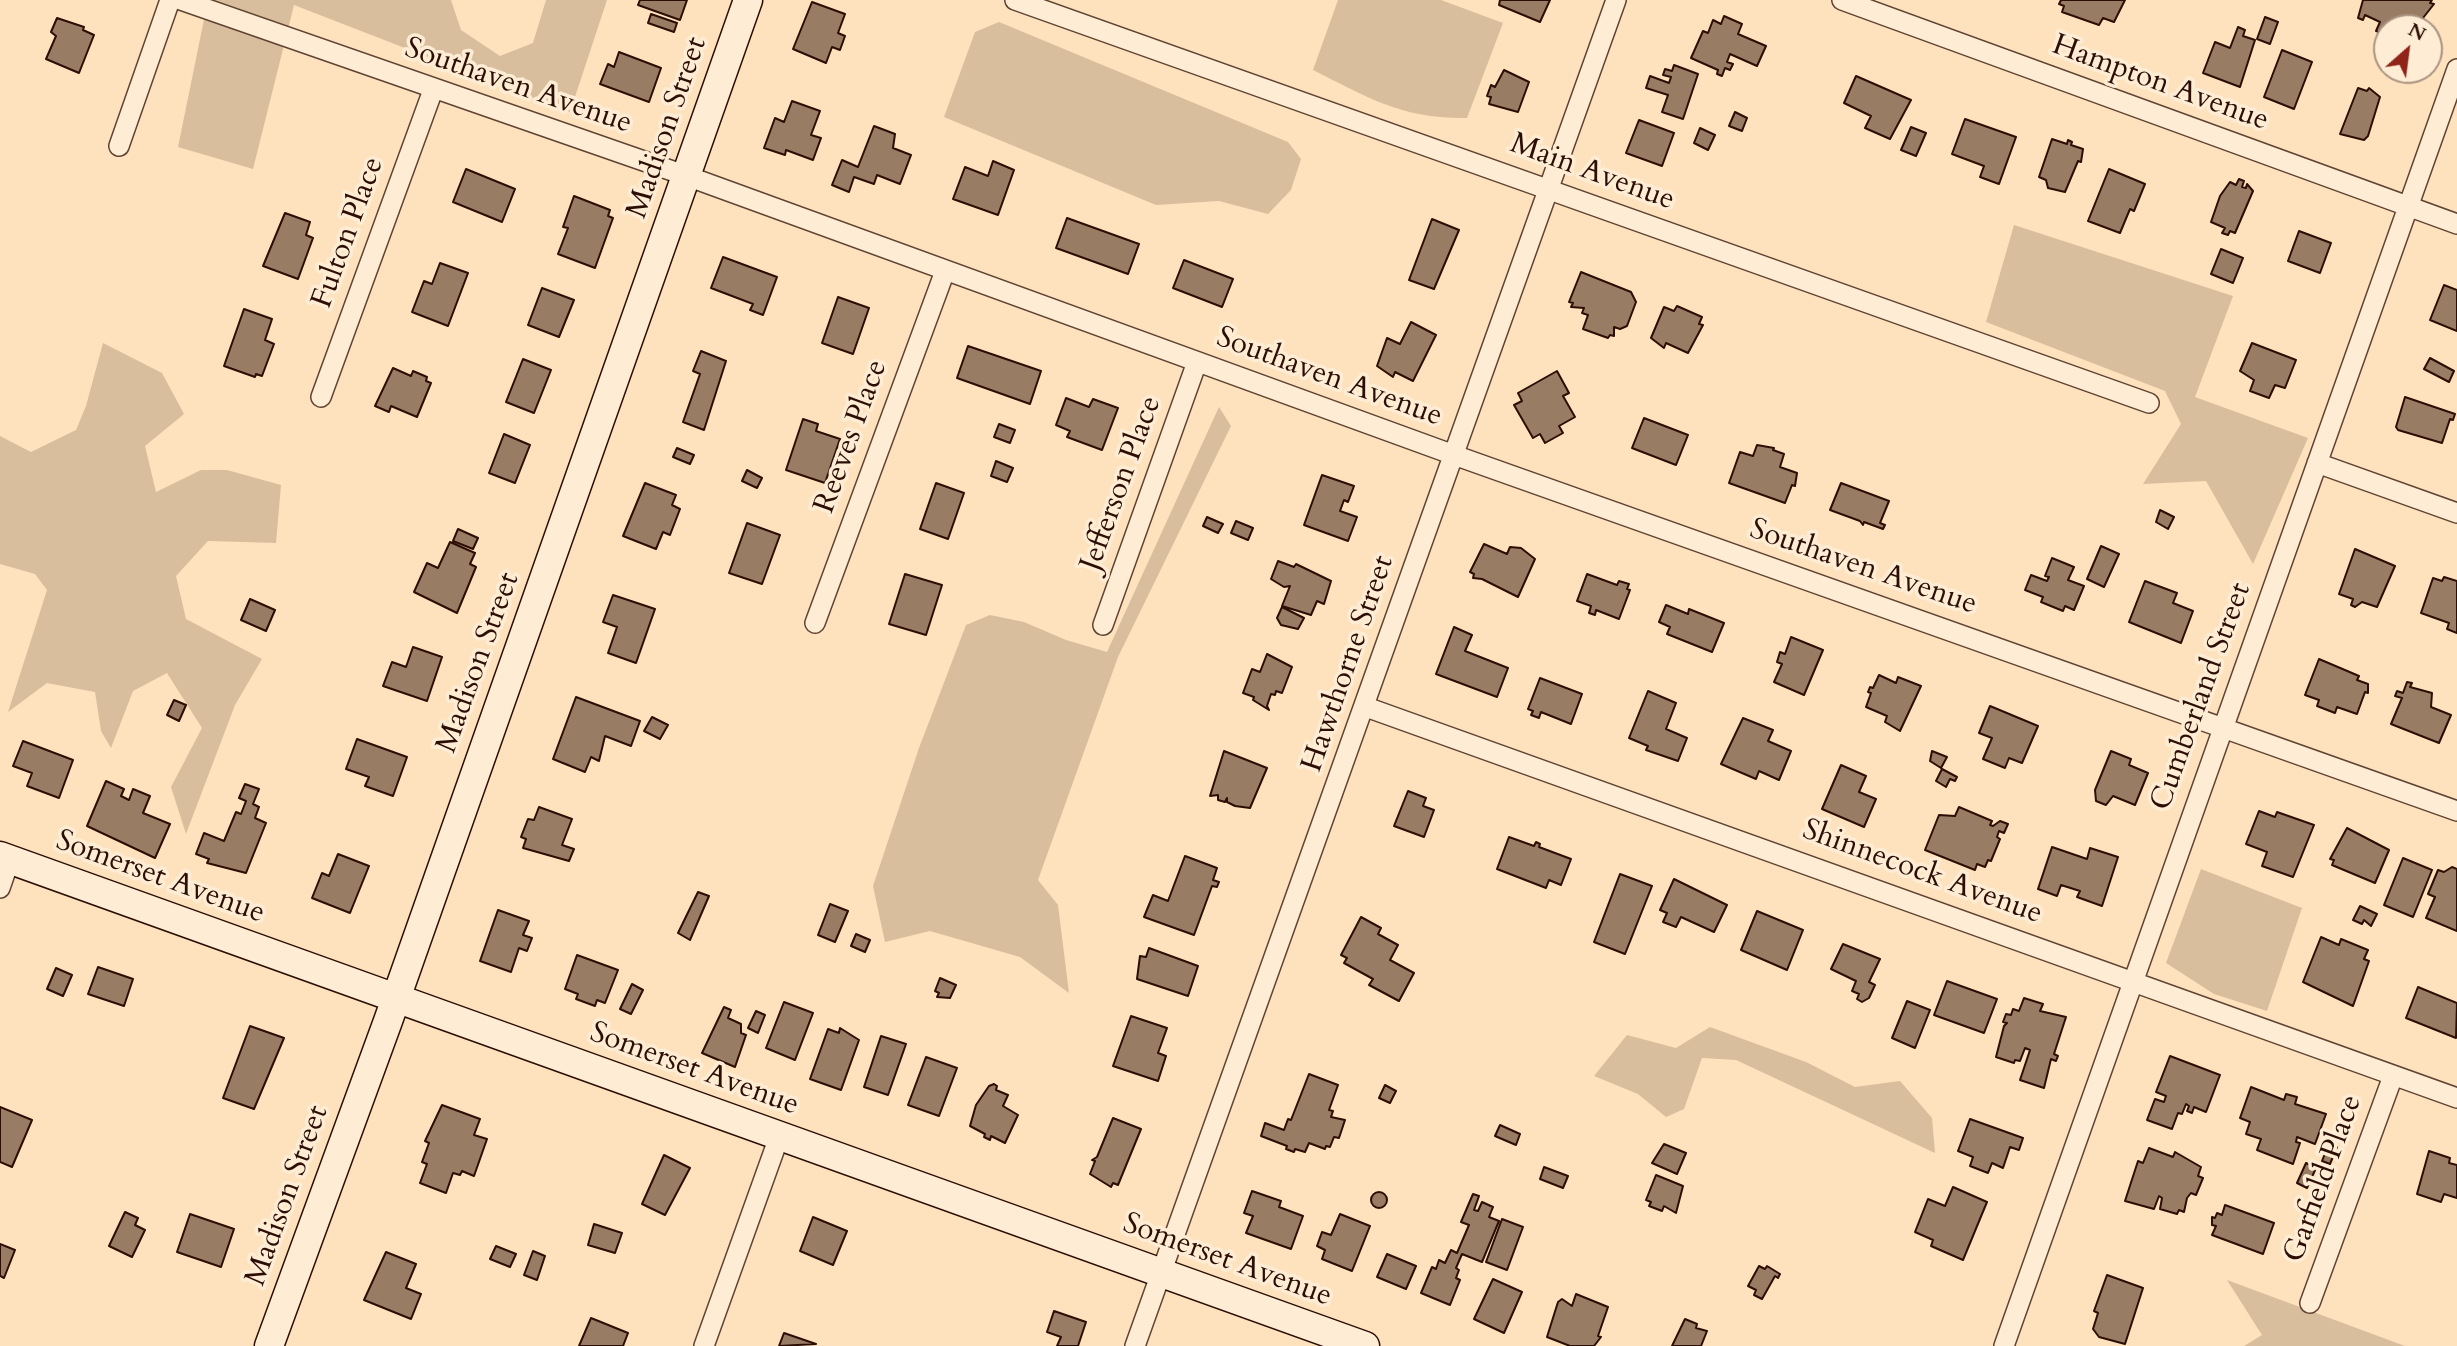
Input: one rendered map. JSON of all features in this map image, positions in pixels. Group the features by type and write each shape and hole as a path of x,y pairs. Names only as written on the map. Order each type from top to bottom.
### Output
{"street":[{"path":"119,146 170,0"},
{"name":"Southaven Avenue","path":"181,0 433,90 687,176 1454,455 2457,811"},
{"name":"Madison Street","path":"269,1346 396,997 748,0"},
{"name":"Main Avenue","path":"1015,0 2149,403"},
{"name":"Hawthorne Street","path":"1135,1346 1366,707 1616,0"},
{"name":"Hampton Avenue","path":"1842,0 2457,224"},
{"name":"Cumberland Street","path":"2004,1346 2457,69"},
{"name":"Fulton Place","path":"321,397 433,90"},
{"name":"Reeves Place","path":"816,623 945,271"},
{"name":"Jefferson Place","path":"1103,625 1197,362"},
{"path":"2318,463 2457,513"},
{"name":"Shinnecock Avenue","path":"1366,707 2457,1098"},
{"path":"0,888 5,858"},
{"name":"Somerset Avenue","path":"5,858 1365,1346"},
{"name":"Garfield Place","path":"2310,1303 2393,1076"},
{"path":"704,1346 779,1137"}],"shaded area":[{"path":"208,0 451,0 461,30 500,56 533,43 546,0 607,0 570,112 294,5 253,169 178,147"},
{"path":"1338,0 1441,0 1503,23 1467,118 1404,111 1369,98 1313,70"},
{"path":"999,22 1288,142 1301,159 1291,190 1268,214 1219,201 1156,205 944,117 975,32"},
{"path":"2014,225 2233,296 2195,397 2308,438 2253,564 2206,481 2143,484 2181,424 2165,391 1986,322"},
{"path":"103,343 162,373 184,414 145,446 156,492 201,470 227,470 281,485 276,543 208,541 176,576 186,619 262,659 235,705 186,834 171,787 202,728 167,673 133,691 111,748 101,731 95,692 47,683 8,712 47,590 35,574 0,564 0,436 31,452 76,430 86,406"},
{"path":"1219,407 1231,426 1118,657 1038,880 1058,905 1069,993 1020,957 930,931 885,942 873,886 919,748 966,625 990,615 1024,622 1066,640 1107,652"},
{"path":"2201,869 2302,908 2267,1011 2214,994 2166,963"},
{"path":"1710,1027 1806,1062 1855,1087 1900,1081 1932,1118 1935,1153 1736,1060 1702,1058 1684,1109 1666,1117 1638,1094 1594,1076 1627,1035 1676,1048"},
{"path":"2227,1280 2405,1346 2244,1346 2262,1335"}],"building":[{"path":"640,0 687,0 680,20 638,5"},
{"path":"1500,0 1550,0 1540,22 1499,5"},
{"path":"2061,0 2125,0 2114,22 2103,18 2099,25 2062,12 2064,6 2059,4"},
{"path":"2363,0 2432,0 2430,3 2434,4 2426,14 2373,14 2373,19 2365,15 2363,20 2358,18"},
{"path":"812,2 845,14 838,33 845,36 840,50 832,47 826,63 793,49"},
{"path":"651,14 677,23 674,32 648,23"},
{"path":"1724,16 1742,24 1738,34 1766,46 1757,66 1730,54 1727,62 1733,64 1730,70 1725,68 1722,76 1717,74 1718,70 1691,58 1703,31 1708,33 1713,20 1721,24"},
{"path":"2265,17 2278,22 2270,44 2257,39"},
{"path":"57,18 84,27 83,30 94,35 79,73 46,59 56,36 51,32"},
{"path":"2238,27 2245,30 2243,36 2255,40 2240,87 2203,73 2215,42 2230,48"},
{"path":"2282,50 2312,62 2294,109 2264,97"},
{"path":"619,52 661,68 649,102 600,84 608,64 614,67"},
{"path":"1674,65 1698,74 1683,119 1662,112 1668,95 1646,88 1650,76 1669,83 1671,77 1663,75 1665,69 1672,71"},
{"path":"1504,70 1529,82 1518,112 1489,104 1491,97 1487,96 1491,85 1495,87"},
{"path":"1856,76 1911,100 1890,139 1865,128 1871,116 1844,103"},
{"path":"2358,88 2367,91 2369,88 2380,97 2368,136 2364,140 2340,134"},
{"path":"792,101 820,111 811,135 821,138 813,160 786,150 785,155 764,148 775,118 784,122"},
{"path":"1735,112 1747,118 1742,131 1729,126"},
{"path":"1965,119 2016,137 1999,184 1980,177 1984,166 1952,154"},
{"path":"1639,120 1674,133 1662,166 1626,153"},
{"path":"874,126 895,134 893,148 911,155 900,184 877,175 874,184 854,177 849,192 832,185 842,160 858,167"},
{"path":"1911,127 1926,133 1916,156 1901,150"},
{"path":"1700,128 1715,135 1708,150 1694,143"},
{"path":"2052,139 2067,144 2068,140 2072,142 2071,145 2083,149 2081,162 2078,161 2065,192 2048,188 2046,180 2039,177"},
{"path":"993,161 1014,170 998,215 953,199 965,167 988,176"},
{"path":"466,169 515,189 502,222 453,202"},
{"path":"2109,169 2145,184 2134,211 2130,209 2120,233 2088,221"},
{"path":"2239,179 2244,181 2242,187 2246,188 2247,184 2253,191 2235,233 2230,231 2228,235 2222,233 2225,228 2211,222 2220,196 2230,182 2236,185"},
{"path":"574,196 610,210 608,216 613,218 595,268 558,254 568,228 563,227"},
{"path":"285,213 310,222 306,235 313,238 298,279 263,266"},
{"path":"1067,218 1139,244 1128,274 1056,248"},
{"path":"1432,219 1459,230 1434,289 1409,280"},
{"path":"2299,231 2331,243 2320,273 2288,261"},
{"path":"2221,249 2243,258 2233,283 2211,274"},
{"path":"723,257 777,277 763,315 750,310 753,304 711,288"},
{"path":"1184,260 1233,279 1222,307 1173,288"},
{"path":"440,263 468,273 448,326 412,312 424,281 432,284"},
{"path":"1581,272 1631,292 1636,302 1627,326 1620,329 1614,327 1614,336 1610,335 1608,338 1583,329 1588,315 1582,313 1584,308 1571,307 1573,303 1569,302"},
{"path":"2444,285 2457,290 2457,331 2430,320"},
{"path":"542,288 574,300 559,337 528,325"},
{"path":"838,297 869,308 853,354 822,343"},
{"path":"1677,306 1702,317 1699,324 1703,325 1688,353 1666,343 1664,348 1651,338 1664,307 1674,311"},
{"path":"244,309 272,319 265,340 274,344 262,376 256,374 255,377 224,366"},
{"path":"1411,322 1436,335 1413,381 1395,372 1393,377 1377,366 1387,338 1400,344"},
{"path":"2252,343 2296,360 2285,388 2275,385 2269,398 2250,391 2254,380 2240,371"},
{"path":"968,346 1041,371 1030,404 957,378"},
{"path":"701,351 726,361 704,430 683,422 700,374 693,371"},
{"path":"2430,358 2454,371 2449,382 2424,369"},
{"path":"523,359 551,370 534,413 506,402"},
{"path":"393,368 411,376 413,371 427,377 426,381 431,383 417,417 391,406 389,412 375,406"},
{"path":"1557,371 1569,393 1563,396 1575,417 1559,426 1563,433 1545,443 1540,434 1533,438 1514,405 1522,401 1518,393"},
{"path":"2405,397 2455,414 2453,420 2450,419 2442,443 2398,430 2396,427"},
{"path":"1066,398 1089,407 1093,399 1118,408 1102,450 1067,437 1070,431 1056,425"},
{"path":"1644,418 1688,435 1676,465 1632,448"},
{"path":"803,419 818,424 816,431 840,439 825,483 786,470"},
{"path":"999,424 1015,430 1010,443 994,437"},
{"path":"504,434 530,445 515,483 489,473"},
{"path":"1757,445 1774,448 1773,450 1784,454 1780,467 1797,473 1795,486 1792,485 1785,503 1729,483 1740,452 1753,456"},
{"path":"677,448 694,455 690,464 673,457"},
{"path":"996,461 1013,468 1007,482 991,476"},
{"path":"747,470 762,478 757,488 742,481"},
{"path":"1322,475 1354,486 1348,502 1344,500 1340,511 1357,517 1348,541 1304,525"},
{"path":"645,483 676,495 672,505 680,509 670,535 663,532 656,549 623,536"},
{"path":"936,483 964,493 948,539 920,529"},
{"path":"1841,483 1889,501 1880,523 1885,525 1883,529 1864,522 1863,525 1860,521 1830,510"},
{"path":"2160,510 2174,517 2168,529 2156,522"},
{"path":"1207,517 1223,524 1218,533 1203,526"},
{"path":"1236,521 1253,528 1248,540 1231,533"},
{"path":"747,523 780,535 762,584 729,573"},
{"path":"458,529 478,538 473,549 453,541"},
{"path":"450,542 475,553 470,564 476,567 457,613 414,592 427,563 438,568"},
{"path":"1484,544 1507,554 1510,547 1521,548 1535,559 1518,597 1482,579 1473,578 1474,574 1470,572"},
{"path":"2101,546 2119,554 2104,587 2087,579"},
{"path":"2355,549 2395,566 2377,607 2362,602 2355,607 2351,605 2353,599 2339,594"},
{"path":"2052,558 2074,567 2068,580 2084,586 2074,610 2065,606 2063,611 2041,602 2043,597 2025,590 2031,575 2047,581 2049,577 2045,576"},
{"path":"1278,561 1294,567 1296,564 1331,581 1324,604 1317,601 1311,615 1282,606 1290,586 1284,587 1271,579"},
{"path":"905,574 942,585 926,635 889,624"},
{"path":"1587,574 1617,585 1619,581 1629,584 1627,589 1630,590 1619,619 1596,610 1595,615 1589,613 1591,606 1577,601"},
{"path":"2444,577 2457,581 2457,633 2447,629 2449,623 2421,613 2433,578 2442,581"},
{"path":"2145,581 2177,593 2173,603 2193,611 2181,643 2129,622"},
{"path":"613,595 655,609 636,663 608,653 617,627 603,622"},
{"path":"250,599 275,610 266,631 241,620"},
{"path":"1666,605 1688,614 1689,609 1724,623 1712,652 1667,634 1670,627 1659,622"},
{"path":"1282,607 1304,618 1298,629 1281,625 1277,618"},
{"path":"1454,627 1472,635 1465,651 1508,668 1497,697 1436,674"},
{"path":"1791,637 1823,650 1804,695 1774,682 1782,664 1777,662 1780,652 1785,654"},
{"path":"413,647 442,657 427,701 383,686 392,662 406,667"},
{"path":"1267,654 1292,667 1282,693 1276,691 1275,695 1271,694 1267,706 1269,710 1253,700 1254,697 1243,693 1252,669 1260,672"},
{"path":"2319,659 2359,676 2357,680 2368,684 2368,693 2365,692 2357,714 2337,707 2335,713 2317,706 2319,700 2305,695"},
{"path":"1879,675 1896,683 1898,677 1921,686 1900,731 1885,722 1887,716 1866,707 1871,693 1868,692 1870,687 1873,688"},
{"path":"1540,678 1582,694 1571,724 1541,712 1539,718 1531,715 1533,711 1528,709"},
{"path":"2407,682 2412,683 2410,687 2432,693 2431,707 2451,715 2439,743 2391,724 2402,698 2395,696 2397,691 2403,693"},
{"path":"1648,691 1676,703 1666,729 1687,738 1678,761 1646,750 1648,746 1629,738"},
{"path":"576,697 640,721 631,746 605,736 599,761 591,757 585,772 553,759"},
{"path":"174,700 186,705 179,721 167,715"},
{"path":"1990,706 2038,726 2022,763 2009,758 2005,768 1983,759 1992,738 1979,733"},
{"path":"652,717 668,725 660,739 644,731"},
{"path":"1743,718 1773,730 1768,741 1791,751 1779,780 1759,771 1756,779 1721,764"},
{"path":"357,739 407,757 393,796 365,786 369,777 346,769"},
{"path":"23,741 73,760 59,798 27,786 32,773 13,766"},
{"path":"1224,751 1267,768 1250,808 1235,806 1227,802 1227,798 1225,802 1218,800 1218,795 1210,796"},
{"path":"1932,751 1947,757 1941,768 1930,761"},
{"path":"2111,751 2131,759 2129,765 2148,773 2135,805 2113,796 2106,805 2096,801 2095,790"},
{"path":"1841,765 1866,776 1859,792 1876,799 1864,827 1822,809"},
{"path":"1942,769 1957,777 1955,781 1950,779 1946,787 1936,781"},
{"path":"106,781 124,789 121,796 129,800 133,789 150,796 143,813 170,824 155,858 87,826"},
{"path":"245,784 259,789 253,804 259,807 255,818 266,823 246,873 207,863 209,859 196,854 204,833 224,841 236,812 241,814 246,801 239,798"},
{"path":"1408,791 1426,798 1423,806 1434,810 1424,837 1394,826"},
{"path":"539,807 572,819 562,845 574,849 569,861 523,848 526,839 521,837 528,819 534,820"},
{"path":"1959,807 1992,821 1990,825 2000,821 2008,824 2004,833 1999,831 1997,837 2000,839 1991,861 1988,860 1985,867 1977,864 1975,870 1925,850 1939,815 1955,816"},
{"path":"2259,811 2275,817 2277,812 2314,825 2293,877 2262,866 2267,852 2246,844"},
{"path":"2347,828 2389,850 2375,883 2332,865 2334,860 2330,859"},
{"path":"1509,837 1534,846 1536,842 1540,844 1539,847 1571,859 1561,885 1549,880 1546,888 1497,869"},
{"path":"2052,847 2087,859 2090,848 2118,857 2102,906 2077,897 2080,891 2061,885 2057,896 2038,889"},
{"path":"338,854 369,866 350,913 312,898 322,873 329,876"},
{"path":"1185,856 1217,868 1213,880 1219,882 1217,887 1212,886 1194,935 1144,917 1153,895 1168,901"},
{"path":"2403,858 2432,870 2413,917 2384,905"},
{"path":"2452,867 2457,869 2457,931 2426,918 2435,897 2428,894 2438,870 2444,872"},
{"path":"1620,874 1652,886 1625,954 1594,942"},
{"path":"1674,879 1727,905 1714,932 1681,917 1676,927 1663,922 1667,913 1660,910"},
{"path":"698,892 709,896 690,940 678,933"},
{"path":"830,904 848,911 835,942 818,935"},
{"path":"2360,906 2377,914 2371,926 2364,920 2362,924 2353,920"},
{"path":"498,910 529,921 523,935 532,938 527,951 519,948 511,972 480,961"},
{"path":"1757,911 1803,930 1787,970 1741,950"},
{"path":"1361,917 1381,928 1378,934 1398,945 1390,960 1414,973 1399,1001 1369,985 1373,979 1344,963 1347,958 1341,955"},
{"path":"856,934 870,940 865,952 851,946"},
{"path":"2321,937 2339,945 2341,939 2368,950 2364,959 2369,961 2353,1006 2303,982"},
{"path":"1843,944 1880,959 1869,982 1875,985 1869,998 1862,1002 1857,999 1859,994 1852,991 1856,981 1831,969"},
{"path":"1149,948 1198,966 1188,996 1137,979 1140,956 1146,957"},
{"path":"577,955 618,970 605,1003 597,1000 595,1006 576,999 578,994 565,989"},
{"path":"98,967 133,979 124,1006 88,994"},
{"path":"56,968 72,975 63,996 47,989"},
{"path":"940,978 956,985 950,998 937,997 939,993 935,991"},
{"path":"1947,981 1997,999 1984,1033 1934,1015"},
{"path":"632,984 643,990 631,1014 620,1009"},
{"path":"2418,987 2457,1003 2456,1038 2406,1018"},
{"path":"2024,998 2043,1004 2040,1011 2066,1017 2054,1054 2058,1056 2056,1061 2051,1059 2044,1088 2020,1080 2030,1050 2025,1048 2020,1061 2015,1060 2014,1063 1996,1057 2007,1023 2003,1022 2006,1014 2011,1015 2013,1009 2019,1011"},
{"path":"1907,1001 1930,1010 1915,1048 1892,1038"},
{"path":"784,1002 813,1013 795,1060 766,1048"},
{"path":"724,1007 731,1010 728,1018 741,1024 741,1033 746,1035 735,1067 702,1053"},
{"path":"756,1011 765,1015 758,1033 748,1028"},
{"path":"1131,1016 1167,1028 1158,1053 1166,1056 1158,1081 1113,1066"},
{"path":"250,1026 284,1038 254,1109 223,1098"},
{"path":"840,1028 859,1040 841,1090 810,1079 828,1029 839,1033"},
{"path":"881,1036 906,1044 888,1095 864,1087"},
{"path":"2170,1056 2220,1075 2206,1112 2194,1107 2192,1113 2187,1111 2189,1106 2186,1104 2182,1114 2178,1113 2172,1129 2147,1120 2155,1099 2164,1102 2166,1096 2156,1092"},
{"path":"926,1057 957,1068 939,1116 908,1105"},
{"path":"1309,1074 1338,1085 1329,1110 1333,1111 1331,1117 1345,1120 1339,1138 1334,1137 1330,1147 1326,1146 1325,1149 1309,1143 1305,1152 1295,1149 1294,1152 1286,1149 1287,1146 1261,1136 1265,1123 1284,1130 1288,1119 1291,1120"},
{"path":"1385,1085 1396,1091 1390,1103 1379,1098"},
{"path":"989,1086 997,1086 996,1090 1008,1095 1003,1106 1018,1115 1005,1143 991,1136 990,1140 970,1126 976,1105"},
{"path":"2251,1087 2284,1100 2286,1094 2297,1097 2295,1104 2326,1114 2315,1144 2297,1137 2296,1142 2300,1143 2293,1164 2257,1150 2261,1139 2246,1134 2250,1122 2240,1118"},
{"path":"442,1105 480,1119 474,1135 487,1139 474,1176 462,1171 460,1175 453,1173 446,1193 420,1183 427,1164 422,1162 429,1143 425,1141"},
{"path":"0,1107 32,1120 12,1167 0,1162"},
{"path":"1113,1118 1141,1129 1118,1185 1113,1183 1111,1187 1090,1174 1095,1161 1092,1160 1097,1157"},
{"path":"1970,1119 2023,1138 2019,1150 2010,1147 2003,1168 1992,1163 1988,1173 1970,1166 1973,1157 1958,1151"},
{"path":"1500,1125 1520,1134 1516,1145 1495,1136"},
{"path":"2330,1141 2337,1147 2330,1164 2322,1161"},
{"path":"1664,1144 1686,1153 1677,1174 1652,1163"},
{"path":"2149,1148 2173,1157 2175,1152 2201,1167 2198,1176 2203,1178 2196,1195 2191,1193 2187,1198 2184,1212 2179,1210 2177,1214 2160,1209 2162,1198 2159,1196 2154,1209 2125,1201 2138,1161 2143,1163"},
{"path":"2429,1151 2450,1158 2449,1163 2457,1165 2457,1198 2444,1194 2441,1202 2417,1194"},
{"path":"664,1155 690,1168 665,1215 642,1204"},
{"path":"2306,1163 2316,1168 2307,1188 2297,1183"},
{"path":"1544,1167 1568,1176 1563,1188 1540,1179"},
{"path":"1656,1175 1683,1186 1676,1213 1664,1206 1662,1211 1649,1206 1651,1202 1646,1200"},
{"path":"1953,1187 1987,1202 1963,1260 1931,1246 1933,1240 1915,1232 1928,1199 1945,1206"},
{"path":"1252,1191 1281,1201 1279,1207 1303,1216 1291,1249 1246,1233 1253,1216 1244,1213"},
{"path":"1379,1192 1385,1194 1385,1206 1379,1208 1373,1206 1371,1200 1373,1194"},
{"path":"1473,1194 1479,1196 1474,1210 1478,1211 1482,1202 1493,1207 1489,1217 1499,1221 1482,1262 1462,1254 1456,1268 1459,1270 1456,1278 1460,1280 1450,1305 1421,1293 1432,1267 1436,1269 1439,1260 1445,1263 1451,1250 1457,1253 1469,1225 1461,1222"},
{"path":"2225,1205 2274,1223 2263,1254 2212,1235 2216,1226 2212,1225 2212,1217 2215,1218 2217,1213 2222,1215"},
{"path":"125,1212 138,1218 135,1225 145,1230 132,1257 109,1246"},
{"path":"190,1214 234,1229 221,1267 177,1252"},
{"path":"1340,1214 1370,1226 1352,1271 1322,1259 1325,1250 1317,1246 1322,1232 1331,1235"},
{"path":"813,1217 847,1231 833,1265 800,1251"},
{"path":"1502,1219 1523,1227 1507,1270 1486,1262"},
{"path":"594,1224 622,1233 615,1253 588,1245"},
{"path":"0,1244 15,1250 4,1278 0,1276"},
{"path":"496,1246 516,1254 510,1267 490,1259"},
{"path":"533,1251 545,1256 537,1280 524,1275"},
{"path":"386,1252 416,1264 406,1288 421,1294 411,1319 364,1300"},
{"path":"1387,1254 1416,1266 1406,1289 1377,1277"},
{"path":"1759,1266 1765,1269 1767,1266 1780,1274 1778,1278 1775,1276 1762,1299 1754,1295 1756,1290 1748,1286"},
{"path":"2107,1275 2143,1288 2125,1344 2099,1337 2093,1329 2098,1313 2094,1311"},
{"path":"1493,1279 1522,1292 1504,1333 1474,1319"},
{"path":"1576,1294 1608,1307 1598,1336 1601,1337 1594,1346 1570,1346 1547,1337 1558,1302 1562,1299 1572,1306"},
{"path":"1054,1311 1086,1322 1078,1346 1057,1346 1061,1337 1047,1332"},
{"path":"591,1318 628,1333 623,1346 579,1346"},
{"path":"1685,1319 1697,1324 1696,1328 1707,1331 1701,1346 1672,1346"},
{"path":"784,1333 816,1344 779,1346"}]}
